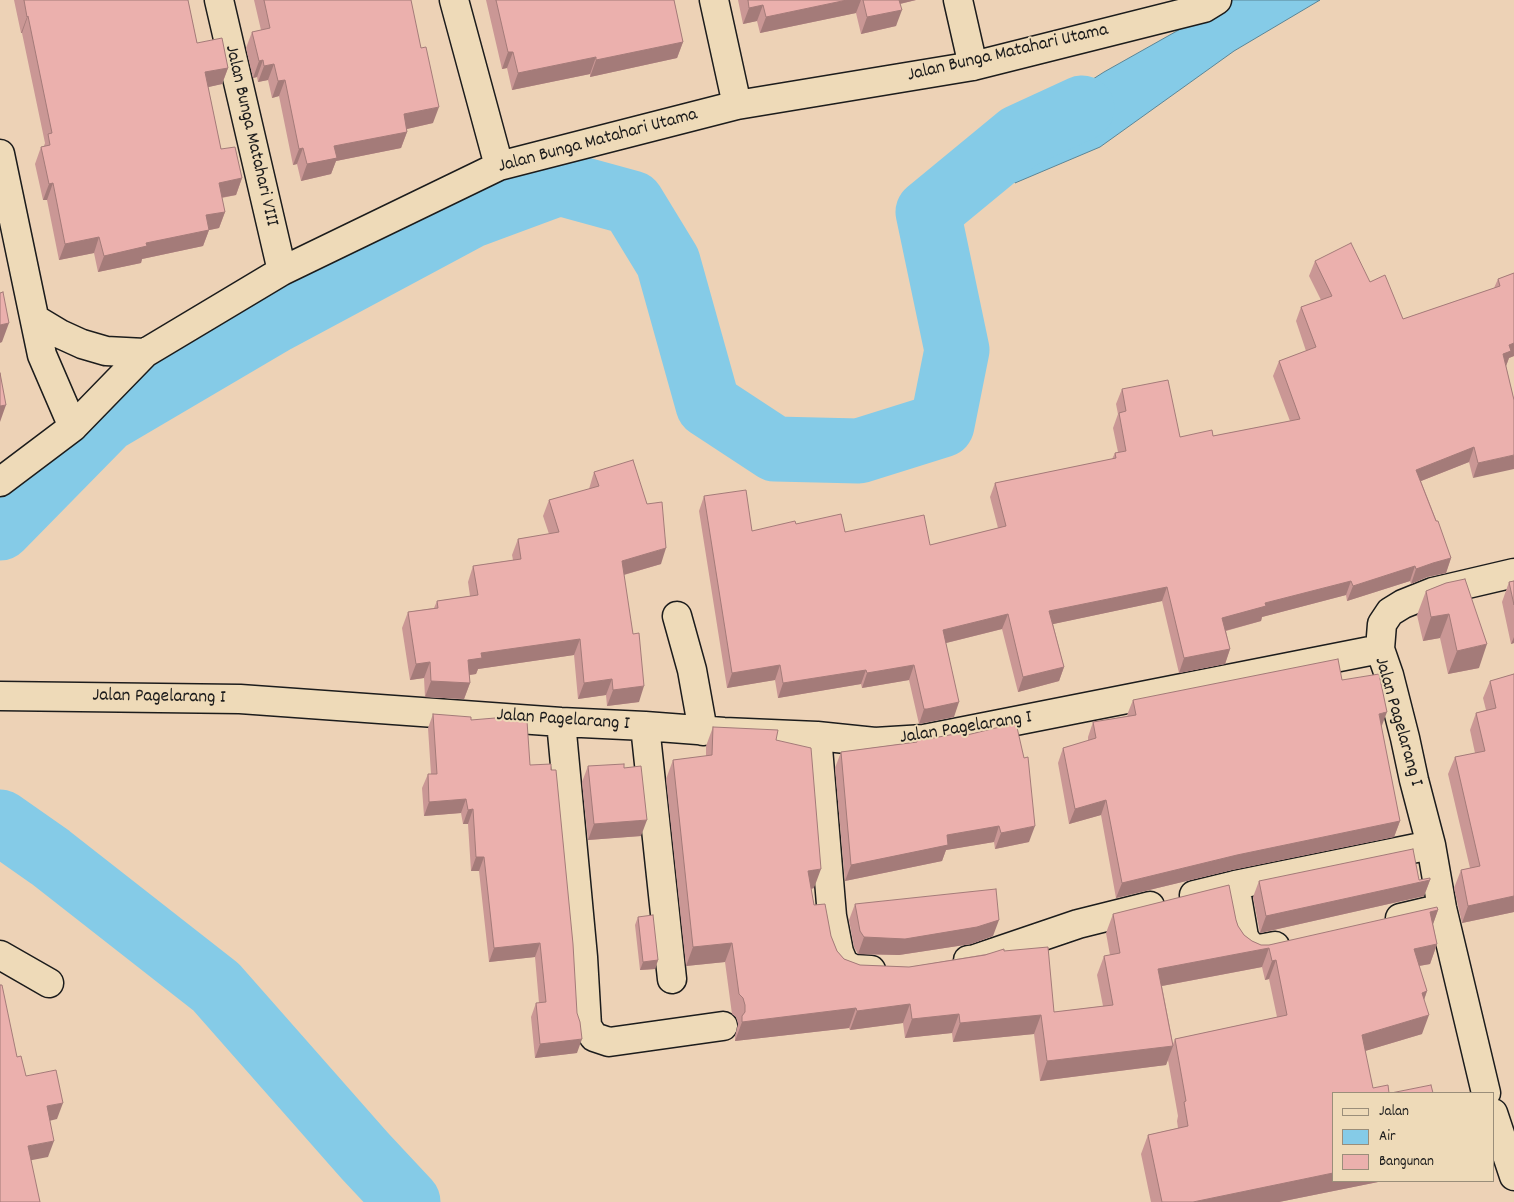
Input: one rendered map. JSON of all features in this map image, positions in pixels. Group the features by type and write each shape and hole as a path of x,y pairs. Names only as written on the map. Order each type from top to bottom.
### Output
{"street":[{"name":"Jalan Bunga Matahari VIII","path":"219,0 282,271"},
{"path":"454,0 499,166"},
{"path":"714,0 737,105"},
{"path":"958,0 973,66"},
{"name":"Jalan Bunga Matahari Utama","path":"0,482 73,426 146,353 282,271 499,166 737,105 973,66 1208,3"},
{"path":"0,154 42,355 73,426"},
{"path":"35,319 60,334 82,344 106,351 146,353"},
{"path":"1380,649 1382,624 1390,612 1404,604 1434,592 1514,573"},
{"path":"677,616 692,670 703,731"},
{"name":"Jalan Pagelarang I","path":"0,696 240,700 703,731 817,736 875,742 924,739 1380,649 1405,738 1431,845 1442,908 1486,1092"},
{"path":"562,722 583,957 587,1026 594,1036 609,1042 723,1026"},
{"path":"645,726 672,979"},
{"path":"817,736 832,916 839,952 844,964 854,969 891,970"},
{"path":"947,963 975,959 1078,924 1235,885 1431,845"},
{"path":"1235,885 1244,937 1250,946 1259,949 1297,941"},
{"path":"1375,924 1442,908"},
{"path":"0,955 49,983"},
{"path":"1494,1116 1514,1176"}],"water":[{"path":"1232,0 1320,0 1234,51 1100,147 1015,183 998,135 1021,125 1104,72"}],"building":[{"path":"24,0 188,0 197,43 222,38 228,68 205,72 221,149 235,147 242,178 219,183 225,212 206,215 209,230 146,243 147,246 104,256 99,237 65,244 53,183 49,184 41,147 50,145 48,134 52,133"},
{"path":"264,0 411,0 421,48 426,47 439,107 404,114 407,132 334,146 337,158 307,164 303,148 299,149 285,80 278,81 274,64 264,66 263,60 259,61 252,32 270,28"},
{"path":"496,0 674,0 683,42 596,60 596,57 518,73 513,52 508,52"},
{"path":"748,0 847,0 766,17 763,5 749,8"},
{"path":"863,0 899,0 902,10 867,17"},
{"path":"1351,243 1370,282 1385,275 1403,319 1500,286 1498,279 1514,273 1514,343 1509,345 1511,351 1503,354 1514,400 1514,455 1478,463 1474,447 1416,470 1436,521 1438,521 1451,558 1416,569 1415,566 1353,586 1351,581 1265,603 1266,606 1222,618 1230,649 1184,658 1167,587 1049,611 1064,667 1023,677 1008,614 943,630 959,702 927,709 924,709 914,665 867,673 866,670 783,683 780,665 732,673 704,496 746,490 752,531 795,521 796,524 841,514 845,532 924,515 930,545 1006,526 995,483 1116,458 1115,453 1126,451 1119,413 1126,411 1122,389 1168,380 1180,437 1212,430 1213,436 1300,419 1279,361 1316,347 1301,307 1332,296 1315,261"},
{"path":"3,292 9,323 0,325 0,293"},
{"path":"0,373 6,405 0,406"},
{"path":"633,460 647,504 662,502 666,548 622,561 633,634 639,633 644,686 613,690 612,679 584,683 580,639 481,653 482,658 468,660 470,683 431,681 430,662 416,664 408,612 438,608 437,601 478,595 473,566 521,559 518,539 559,532 549,500 599,486 594,472"},
{"path":"1465,579 1487,644 1457,651 1449,614 1431,617 1426,591 1446,583"},
{"path":"1514,581 1514,605 1509,582"},
{"path":"1338,659 1342,680 1379,674 1387,712 1379,714 1400,821 1237,855 1122,883 1106,800 1075,809 1063,748 1096,738 1093,722 1136,715 1133,700"},
{"path":"1514,674 1514,896 1468,906 1461,870 1480,866 1455,757 1485,751 1476,713 1496,708 1490,681"},
{"path":"433,714 471,717 471,720 495,718 527,721 530,765 551,764 551,770 556,770 573,944 577,1013 582,1039 540,1044 536,1003 546,1002 540,943 494,948 484,857 476,857 473,809 468,810 466,799 429,802 428,774 437,774"},
{"path":"1016,723 1024,758 1028,757 1035,826 1001,833 999,826 947,835 948,845 851,865 841,752 917,742 916,740 966,732 967,735"},
{"path":"713,727 778,730 776,740 811,748 821,869 808,871 814,905 825,904 831,936 837,951 844,959 860,965 909,967 985,955 1004,949 1004,951 1048,947 1054,1012 1113,1005 1104,956 1120,953 1113,914 1229,885 1238,926 1244,935 1261,945 1269,945 1437,907 1438,910 1430,912 1437,944 1414,949 1427,991 1422,993 1429,1015 1362,1035 1373,1088 1388,1085 1389,1092 1332,1092 1332,1173 1193,1202 1162,1202 1148,1135 1188,1126 1184,1102 1186,1101 1175,1039 1287,1015 1276,960 1272,961 1269,948 1158,969 1173,1046 1047,1061 1041,1015 960,1023 959,1014 912,1019 910,1004 857,1011 856,1008 742,1022 745,1005 743,998 739,994 732,943 693,947 673,760 712,755"},
{"path":"624,764 624,768 641,766 647,820 594,824 588,766"},
{"path":"1413,849 1419,880 1430,878 1430,880 1266,916 1259,881"},
{"path":"996,889 999,920 977,927 905,939 864,937 860,931 855,904"},
{"path":"653,915 658,960 643,962 638,917"},
{"path":"0,985 2,985 17,1057 21,1056 26,1076 56,1070 63,1103 47,1106 54,1141 28,1146 40,1202 0,1202"},
{"path":"1431,1085 1433,1092 1396,1092"}],"waterway":[{"path":"0,528 106,420 276,320 470,216 559,183 632,203 668,262 708,405 775,449 859,451 942,425 957,350 928,212 1019,137 1082,108"},
{"path":"0,822 50,857 216,987 408,1202"}]}
